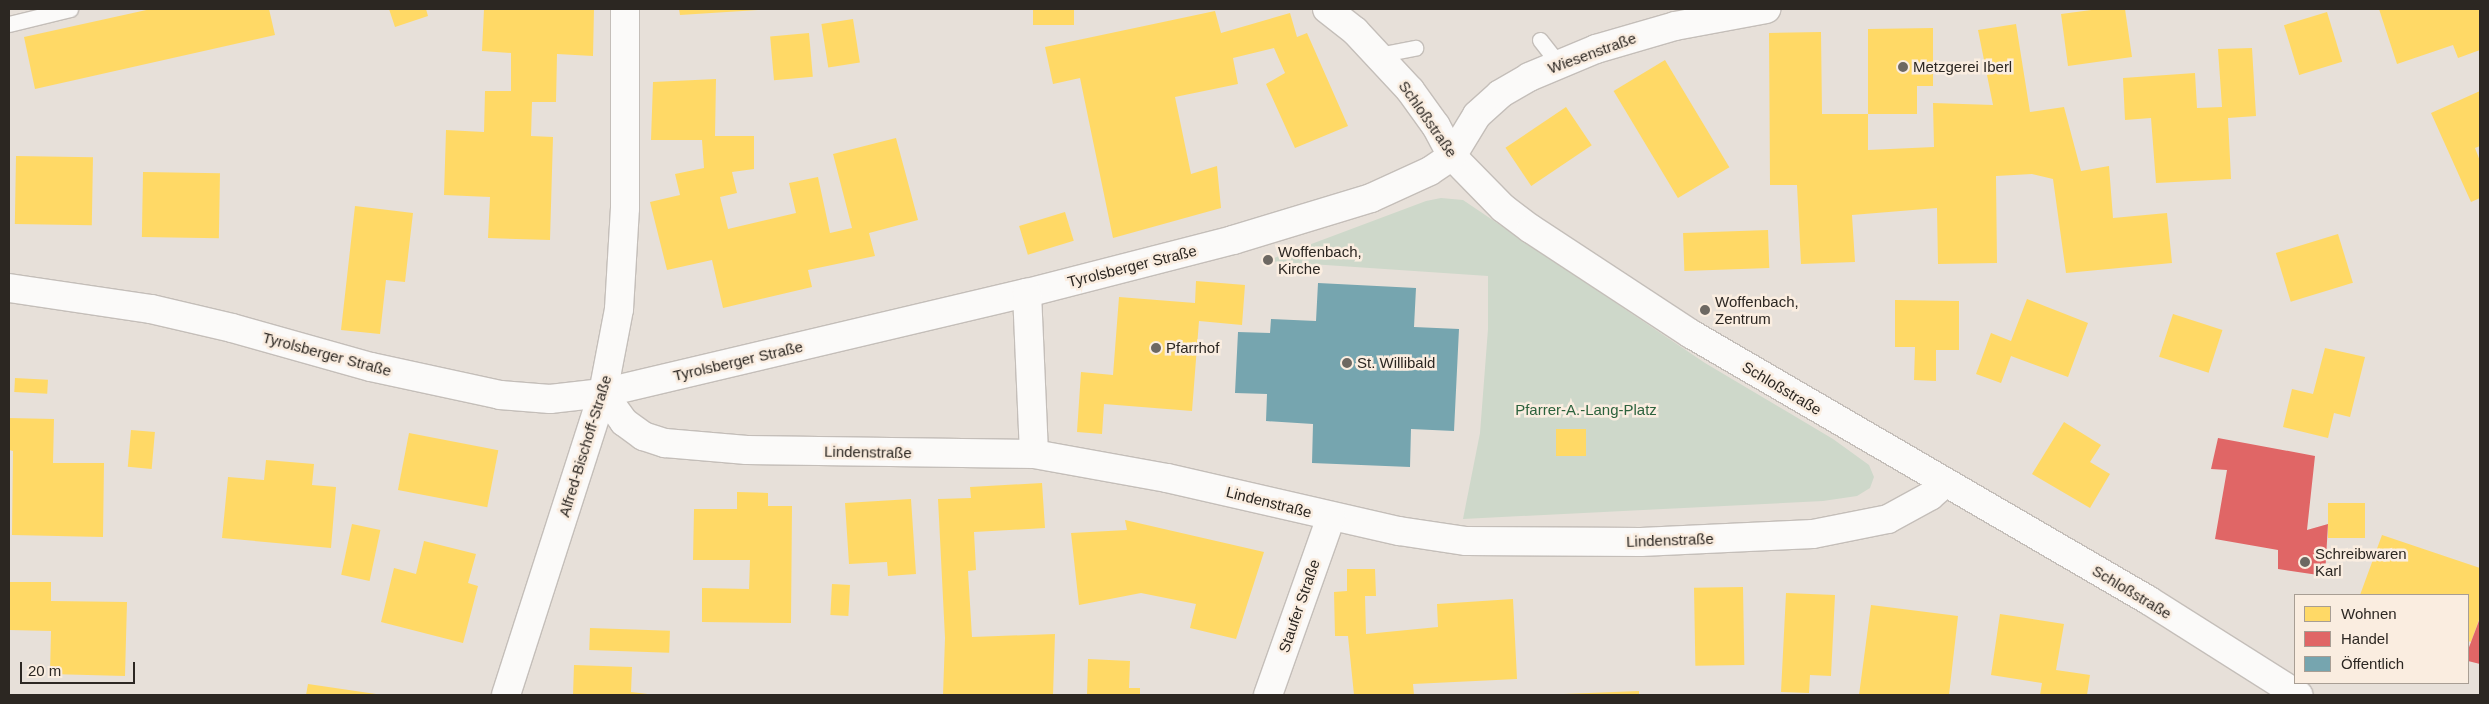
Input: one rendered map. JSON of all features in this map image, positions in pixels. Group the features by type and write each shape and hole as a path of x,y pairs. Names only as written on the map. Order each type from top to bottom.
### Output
{"street":[{"name":"Alfred-Bischoff-Straße","path":"506,695 603,393 619,309 623,236 625,9"},
{"name":"Schloßstraße","path":"1327,9 1378,55 1410,90 1452,156 1503,208 1610,283 1944,484 2148,600 2298,695"},
{"name":"Wiesenstraße","path":"1452,156 1477,115 1500,94 1559,64 1675,26 1766,9"},
{"name":"Tyrolsberger Straße","path":"9,288 151,309 232,328 371,367 500,395 550,399 603,393 1026,293 1233,240 1340,208 1402,185 1452,156"},
{"path":"1026,293 1034,454"},
{"name":"Lindenstraße","path":"603,393 624,422 643,436 665,444 747,450 1034,454 1167,478 1331,517 1466,540 1518,543 1766,537 1812,534 1888,519 1930,496 1944,484"},
{"name":"Staufer Straße","path":"1268,695 1331,517"}],"lane":[{"path":"9,24 70,9"},
{"path":"1540,40 1559,64"},
{"path":"1378,55 1415,48"}],"green space":[{"name":"Pfarrer-A.-Lang-Platz","path":"1441,198 1463,200 1705,363 1833,439 1869,465 1874,477 1870,488 1857,496 1823,501 1463,519 1480,433 1488,329 1488,276 1266,261 1426,201"}],"building: Wohnen":[{"path":"151,9 269,9 275,35 35,89 24,37"},
{"path":"389,9 426,9 428,16 395,27"},
{"path":"484,9 594,9 593,56 557,54 556,102 532,102 531,136 553,137 550,240 488,238 490,197 444,195 446,130 484,132 485,91 511,91 511,53 482,51"},
{"path":"679,9 758,9 758,10 680,15"},
{"path":"1033,9 1074,9 1074,25 1033,25"},
{"path":"2099,9 2125,9 2132,57 2068,66 2061,14"},
{"path":"2379,9 2480,9 2480,50 2458,58 2453,45 2397,64"},
{"path":"1215,11 1221,33 1290,13 1297,37 1307,33 1348,126 1295,148 1266,84 1285,73 1274,48 1233,58 1238,84 1175,97 1191,174 1217,166 1221,208 1113,238 1080,78 1053,84 1045,47"},
{"path":"2327,12 2342,62 2299,75 2284,25"},
{"path":"853,19 860,62 828,67 821,24"},
{"path":"2016,24 2030,112 2064,107 2081,171 2109,166 2113,218 2167,213 2172,263 2066,273 2053,179 2032,174 1996,176 1997,263 1938,264 1937,208 1852,215 1855,262 1801,264 1797,185 1770,185 1769,33 1821,32 1822,114 1868,114 1868,150 1934,147 1933,103 1993,105 1978,30"},
{"path":"1933,28 1933,86 1917,86 1917,114 1868,114 1868,29"},
{"path":"809,33 813,77 774,80 770,36"},
{"path":"2252,48 2256,116 2228,118 2231,179 2156,183 2151,118 2125,120 2123,78 2195,73 2197,108 2222,107 2218,49"},
{"path":"1665,60 1729,167 1678,198 1614,91"},
{"path":"716,79 715,136 754,136 754,169 732,172 737,193 720,197 728,229 796,213 789,183 818,177 830,233 852,228 833,154 896,138 918,220 869,233 875,256 808,270 812,287 723,308 712,260 667,270 650,202 680,195 675,174 704,168 702,140 651,140 653,82"},
{"path":"2480,91 2480,146 2475,148 2480,161 2480,198 2471,202 2431,113"},
{"path":"1566,107 1592,145 1531,186 1505,148"},
{"path":"16,156 93,157 92,225 15,224"},
{"path":"143,172 220,173 219,238 142,237"},
{"path":"355,206 413,213 405,282 386,280 380,334 341,330"},
{"path":"1065,212 1074,241 1028,255 1019,226"},
{"path":"1768,230 1769,268 1684,271 1683,233"},
{"path":"2338,234 2353,283 2291,302 2276,253"},
{"name":"Pfarrhof","path":"1196,281 1245,285 1242,325 1199,321 1192,411 1104,404 1102,434 1077,432 1081,372 1113,375 1119,297 1195,303"},
{"path":"2027,299 2088,323 2068,377 2011,356 2001,383 1976,374 1991,333 2011,341"},
{"path":"1895,300 1959,301 1959,350 1936,350 1936,381 1914,380 1915,347 1895,347"},
{"path":"2173,314 2222,330 2209,373 2159,357"},
{"path":"2325,348 2365,357 2350,417 2334,413 2328,438 2283,427 2292,389 2313,394"},
{"path":"15,378 48,380 47,394 14,392"},
{"path":"9,418 54,419 53,463 104,463 103,537 12,535 13,451 9,450"},
{"path":"2064,422 2101,445 2090,462 2110,474 2090,508 2032,474"},
{"path":"1556,429 1586,429 1586,456 1556,456"},
{"path":"131,430 155,432 152,469 128,467"},
{"path":"409,433 498,450 487,507 398,490"},
{"path":"266,460 314,464 312,485 336,487 331,548 222,538 228,477 264,480"},
{"path":"1042,483 1045,528 974,532 976,570 968,571 972,637 1055,634 1053,695 943,695 945,638 938,499 971,498 970,487"},
{"path":"737,492 768,493 768,506 792,506 791,623 702,622 702,588 749,589 750,560 693,560 694,509 737,509"},
{"path":"911,499 916,574 888,576 887,562 849,564 845,503"},
{"path":"2328,503 2365,503 2365,538 2328,538"},
{"path":"1125,520 1264,552 1236,639 1190,628 1196,604 1141,593 1079,605 1071,533 1127,530"},
{"path":"352,524 380,530 370,581 341,575"},
{"path":"2382,535 2480,568 2480,617 2471,642 2469,641 2469,594 2360,594"},
{"path":"424,541 476,554 468,583 478,586 463,643 381,622 394,568 416,574"},
{"path":"1347,569 1375,569 1376,596 1365,596 1366,634 1438,627 1437,604 1513,599 1517,679 1413,684 1414,695 1354,695 1348,636 1335,636 1334,592 1347,591"},
{"path":"10,582 51,582 51,601 127,602 125,676 50,674 51,631 9,630"},
{"path":"832,584 850,585 848,616 830,615"},
{"path":"1743,587 1744,665 1695,666 1694,588"},
{"path":"1786,593 1835,595 1831,676 1810,675 1809,693 1781,692"},
{"path":"1871,605 1958,616 1949,695 1859,695"},
{"path":"2000,614 2064,624 2056,670 2090,675 2087,695 2040,695 2042,683 1991,675"},
{"path":"590,628 670,631 669,653 589,650"},
{"path":"1088,659 1130,661 1129,688 1140,688 1140,695 1087,695"},
{"path":"574,665 632,667 631,692 656,695 573,695"},
{"path":"308,684 376,694 376,695 306,695"},
{"path":"1639,691 1639,695 1564,695 1564,694"}],"building: Handel":[{"path":"2218,438 2315,456 2307,530 2328,524 2325,576 2278,569 2278,550 2215,539 2227,470 2211,469"},
{"path":"2480,618 2480,664 2469,661 2469,647"}],"building: Öffentlich":[{"name":"St. Willibald","path":"1318,283 1416,288 1414,327 1459,329 1454,431 1411,429 1410,467 1312,463 1313,424 1266,421 1267,394 1235,393 1238,332 1270,333 1271,319 1316,321"}],"place":[{"name":"Metzgerei Iberl","path":"1903,67"},
{"name":"Woffenbach, Kirche","path":"1268,260"},
{"name":"Woffenbach, Zentrum","path":"1705,310"},
{"name":"Pfarrhof","path":"1156,348"},
{"name":"St. Willibald","path":"1347,363"},
{"name":"Schreibwaren Karl","path":"2305,562"}]}
